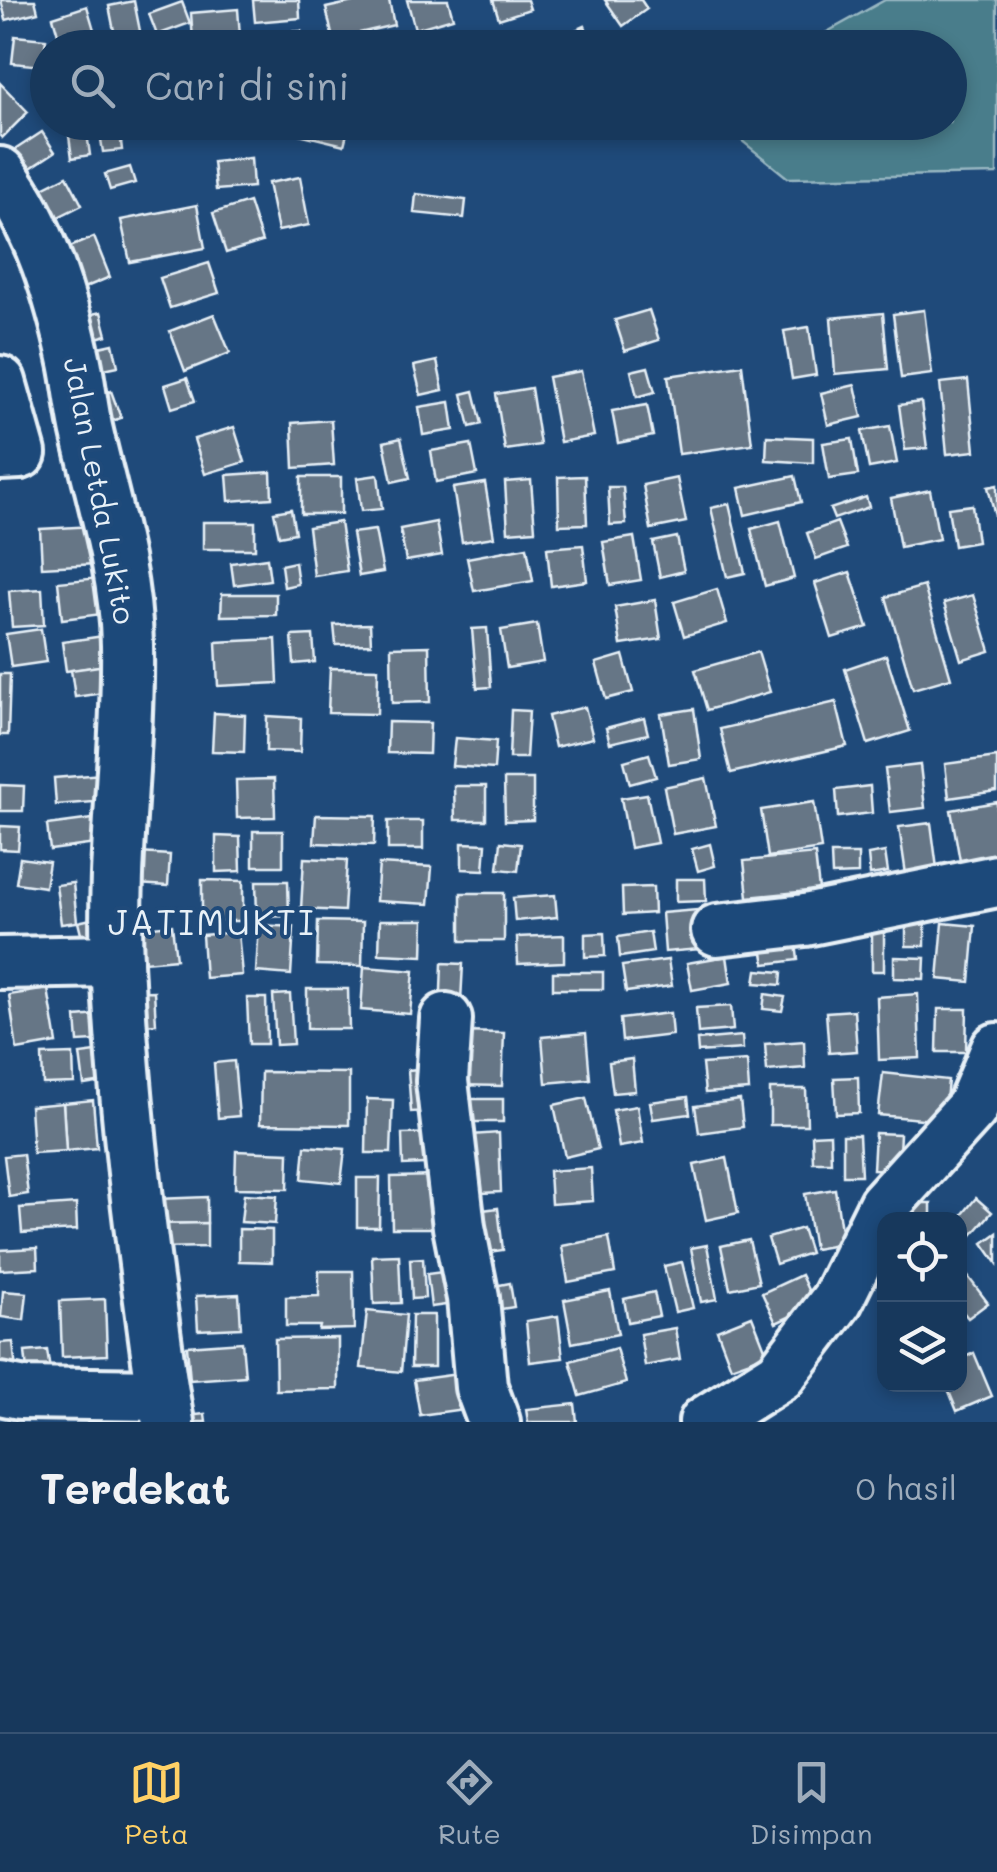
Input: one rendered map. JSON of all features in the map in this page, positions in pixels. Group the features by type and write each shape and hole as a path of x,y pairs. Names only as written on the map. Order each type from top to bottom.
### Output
{"street":[{"name":"Jalan Letda Lukito","path":"0,173 35,230 56,292 75,361 86,430 119,570 127,639 127,703 116,860 117,962 134,1180 165,1408"},
{"path":"0,382 10,453 86,430"},
{"path":"717,930 805,920 997,881"},
{"path":"0,962 117,962"},
{"path":"446,1019 442,1081 459,1227 482,1387 494,1422"},
{"path":"705,1422 780,1375 837,1300 884,1204 972,1108 997,1049"},
{"path":"12,1401 165,1408"}],"green space":[{"path":"885,0 997,0 997,174 788,178 741,140 967,140 967,30 831,30"}],"building":[{"path":"1,0 35,0 38,12 6,20"},
{"path":"253,0 299,0 300,18 255,22"},
{"path":"362,0 389,0 394,25 372,30 331,30 326,8"},
{"path":"407,0 448,0 453,18 415,29"},
{"path":"493,0 527,0 530,9 499,19"},
{"path":"605,0 641,0 647,9 623,26"},
{"path":"134,1 140,30 114,30 109,6"},
{"path":"182,2 190,23 171,30 155,30 149,14"},
{"path":"87,6 94,30 57,30 53,17"},
{"path":"238,9 240,30 192,30 191,13"},
{"path":"15,36 30,37 30,65 12,63"},
{"path":"0,83 28,112 2,138 0,136"},
{"path":"30,140 47,140 55,152 26,171 13,151"},
{"path":"70,140 88,140 90,155 72,158"},
{"path":"101,140 121,140 122,150 103,152"},
{"path":"251,158 253,187 216,190 213,162"},
{"path":"130,167 135,183 110,190 105,174"},
{"path":"67,176 82,205 54,219 39,190"},
{"path":"300,177 309,225 278,231 268,183"},
{"path":"416,194 466,200 464,218 414,213"},
{"path":"249,202 262,242 226,253 213,213"},
{"path":"197,205 205,248 130,262 121,220"},
{"path":"94,237 110,277 74,292 58,252"},
{"path":"209,263 219,293 170,308 160,278"},
{"path":"649,310 659,340 625,351 615,320"},
{"path":"924,310 932,374 901,378 893,314"},
{"path":"101,312 107,335 85,341 79,317"},
{"path":"883,313 888,369 835,374 831,318"},
{"path":"214,314 230,353 185,371 170,331"},
{"path":"809,327 816,375 792,379 784,331"},
{"path":"113,344 118,366 99,370 95,348"},
{"path":"437,361 443,390 421,395 414,366"},
{"path":"742,365 752,444 679,454 668,376"},
{"path":"648,367 655,392 637,397 631,371"},
{"path":"581,371 594,436 560,442 548,377"},
{"path":"187,378 195,401 172,408 165,385"},
{"path":"968,380 975,451 947,454 940,383"},
{"path":"855,385 862,417 828,425 821,393"},
{"path":"531,388 540,445 505,450 496,394"},
{"path":"111,391 121,418 95,427 85,400"},
{"path":"474,391 482,424 470,427 462,394"},
{"path":"450,402 454,430 423,435 419,407"},
{"path":"921,402 927,448 905,450 899,405"},
{"path":"647,405 653,436 618,443 612,411"},
{"path":"331,420 334,465 294,468 292,423"},
{"path":"890,426 897,463 869,468 862,431"},
{"path":"234,427 245,462 205,474 194,439"},
{"path":"767,436 813,438 813,463 766,460"},
{"path":"401,438 410,478 392,482 384,442"},
{"path":"852,439 858,475 829,479 823,443"},
{"path":"471,444 477,474 436,482 431,451"},
{"path":"271,472 272,498 229,501 227,475"},
{"path":"378,475 382,509 361,511 357,478"},
{"path":"585,476 587,524 559,525 558,477"},
{"path":"795,476 801,502 745,515 739,488"},
{"path":"301,477 341,477 341,514 301,514"},
{"path":"677,478 686,522 651,529 643,485"},
{"path":"531,480 535,530 508,532 505,482"},
{"path":"485,483 494,537 462,542 453,488"},
{"path":"997,485 997,524 988,487"},
{"path":"608,487 623,487 626,524 610,525"},
{"path":"930,490 939,539 900,547 891,498"},
{"path":"866,497 869,507 834,519 830,509"},
{"path":"729,504 745,573 727,577 711,508"},
{"path":"972,505 977,542 954,546 948,508"},
{"path":"291,509 295,533 279,536 274,512"},
{"path":"780,521 794,578 765,586 751,529"},
{"path":"203,522 255,522 255,549 203,549"},
{"path":"340,522 347,571 314,576 308,527"},
{"path":"436,522 442,555 406,561 400,529"},
{"path":"837,522 847,548 816,559 807,533"},
{"path":"94,526 96,564 42,567 40,529"},
{"path":"375,530 383,572 359,576 352,533"},
{"path":"634,537 641,580 610,585 603,542"},
{"path":"677,537 684,571 660,577 653,542"},
{"path":"583,545 587,581 551,586 547,548"},
{"path":"527,547 533,581 474,591 467,558"},
{"path":"267,558 270,580 234,585 231,563"},
{"path":"295,562 298,584 284,587 281,565"},
{"path":"850,572 868,627 832,638 815,583"},
{"path":"99,578 102,614 62,619 58,582"},
{"path":"924,586 951,678 913,689 886,597"},
{"path":"42,589 44,625 12,627 9,591"},
{"path":"717,589 727,623 684,636 674,602"},
{"path":"222,594 276,594 276,615 221,616"},
{"path":"973,595 990,651 961,660 944,603"},
{"path":"655,600 661,639 621,645 615,607"},
{"path":"370,624 371,644 336,645 334,625"},
{"path":"537,624 543,662 507,668 501,630"},
{"path":"487,628 491,687 477,688 472,629"},
{"path":"41,629 46,662 11,667 6,634"},
{"path":"117,634 121,663 66,671 62,642"},
{"path":"313,635 315,662 294,664 292,636"},
{"path":"276,639 278,683 218,686 216,642"},
{"path":"429,646 430,702 392,703 391,647"},
{"path":"758,652 770,692 707,710 695,670"},
{"path":"623,655 633,692 606,699 596,663"},
{"path":"886,655 910,731 868,744 845,669"},
{"path":"113,664 117,691 75,697 71,670"},
{"path":"330,668 378,669 377,714 328,713"},
{"path":"0,674 10,674 8,735 0,735"},
{"path":"836,702 847,746 731,773 720,729"},
{"path":"585,707 593,738 555,747 548,716"},
{"path":"694,709 701,759 669,764 661,714"},
{"path":"511,710 529,711 526,758 509,758"},
{"path":"214,713 245,715 244,752 212,751"},
{"path":"267,716 301,718 300,752 266,751"},
{"path":"644,718 648,734 610,743 606,728"},
{"path":"388,722 430,723 429,754 387,753"},
{"path":"455,738 496,741 494,769 452,766"},
{"path":"649,754 656,777 630,784 624,761"},
{"path":"997,757 997,791 949,798 945,764"},
{"path":"920,765 925,808 890,812 885,769"},
{"path":"102,774 105,801 56,805 54,778"},
{"path":"706,778 716,826 673,834 664,787"},
{"path":"274,779 275,817 237,818 236,780"},
{"path":"504,779 533,779 533,820 505,821"},
{"path":"0,785 24,786 23,811 0,811"},
{"path":"454,786 486,786 486,820 455,820"},
{"path":"870,786 872,813 838,817 836,790"},
{"path":"647,794 657,843 630,848 621,798"},
{"path":"814,802 821,849 768,857 761,810"},
{"path":"997,802 997,855 960,861 951,810"},
{"path":"316,815 375,816 374,845 314,843"},
{"path":"93,819 96,844 50,850 47,825"},
{"path":"388,821 423,821 423,849 388,849"},
{"path":"931,823 938,876 907,881 899,827"},
{"path":"0,826 20,827 18,850 0,849"},
{"path":"253,831 283,831 283,866 253,866"},
{"path":"216,836 240,837 241,871 216,872"},
{"path":"501,842 521,844 518,871 498,869"},
{"path":"462,843 486,844 484,870 462,869"},
{"path":"710,844 715,866 698,871 692,849"},
{"path":"885,852 888,872 870,875 868,855"},
{"path":"139,853 170,855 168,886 137,884"},
{"path":"815,854 819,890 748,897 744,861"},
{"path":"831,854 858,854 858,874 832,875"},
{"path":"20,858 49,862 45,887 16,883"},
{"path":"304,858 347,860 344,911 301,909"},
{"path":"379,864 432,867 429,904 376,901"},
{"path":"676,879 705,879 706,901 676,902"},
{"path":"202,880 243,881 243,921 202,921"},
{"path":"256,881 288,881 289,916 257,917"},
{"path":"73,883 77,922 61,924 56,885"},
{"path":"653,887 654,913 623,915 622,888"},
{"path":"461,893 504,893 504,941 461,941"},
{"path":"555,895 557,917 515,921 513,898"},
{"path":"709,909 712,948 665,952 662,913"},
{"path":"906,917 925,917 925,946 906,946"},
{"path":"95,918 102,946 85,950 78,922"},
{"path":"380,920 424,920 423,956 379,954"},
{"path":"318,921 363,922 362,966 317,965"},
{"path":"943,923 975,926 970,982 938,979"},
{"path":"172,925 176,959 144,962 141,928"},
{"path":"259,925 294,927 291,975 256,972"},
{"path":"884,926 884,971 872,971 872,927"},
{"path":"238,932 242,975 205,978 202,935"},
{"path":"650,932 653,952 620,957 618,937"},
{"path":"604,933 605,956 585,957 585,934"},
{"path":"564,935 564,962 518,964 517,937"},
{"path":"796,943 798,960 765,964 762,947"},
{"path":"727,956 731,983 692,990 687,963"},
{"path":"894,957 925,958 924,979 894,978"},
{"path":"668,960 672,986 626,992 622,966"},
{"path":"442,963 463,964 460,1019 440,1018"},
{"path":"364,967 414,971 410,1014 361,1010"},
{"path":"757,970 782,972 781,985 755,983"},
{"path":"553,972 603,972 603,989 553,989"},
{"path":"48,989 57,1043 17,1050 9,995"},
{"path":"307,989 348,989 349,1029 307,1029"},
{"path":"154,991 156,1024 128,1026 125,992"},
{"path":"290,994 293,1044 276,1045 273,995"},
{"path":"765,994 785,997 782,1011 763,1009"},
{"path":"918,994 920,1058 879,1060 877,997"},
{"path":"247,998 266,998 267,1044 249,1044"},
{"path":"731,1006 733,1030 698,1033 696,1008"},
{"path":"938,1009 967,1009 966,1052 937,1052"},
{"path":"854,1010 857,1051 829,1053 826,1012"},
{"path":"670,1013 672,1035 622,1041 620,1019"},
{"path":"110,1014 112,1040 78,1042 76,1017"},
{"path":"458,1032 504,1033 502,1086 456,1085"},
{"path":"586,1033 590,1079 546,1083 542,1037"},
{"path":"742,1036 743,1049 698,1052 697,1040"},
{"path":"804,1041 805,1068 767,1071 765,1044"},
{"path":"112,1050 116,1080 84,1085 80,1054"},
{"path":"73,1054 74,1083 43,1084 42,1055"},
{"path":"632,1059 635,1091 613,1093 609,1062"},
{"path":"234,1061 239,1116 218,1118 214,1063"},
{"path":"747,1061 749,1090 705,1093 702,1064"},
{"path":"439,1067 442,1110 411,1112 408,1070"},
{"path":"261,1072 349,1073 349,1125 260,1124"},
{"path":"883,1073 948,1080 944,1121 878,1115"},
{"path":"858,1077 859,1113 836,1114 834,1078"},
{"path":"770,1089 806,1089 807,1125 770,1125"},
{"path":"688,1097 690,1114 653,1119 650,1102"},
{"path":"586,1098 598,1149 565,1157 554,1105"},
{"path":"367,1099 393,1100 391,1153 366,1153"},
{"path":"452,1099 503,1099 503,1122 452,1122"},
{"path":"93,1100 97,1148 66,1151 63,1103"},
{"path":"740,1100 743,1127 699,1133 695,1106"},
{"path":"63,1103 66,1151 33,1153 30,1106"},
{"path":"637,1106 643,1143 619,1147 613,1110"},
{"path":"446,1133 447,1163 403,1165 402,1134"},
{"path":"499,1133 501,1192 459,1194 457,1136"},
{"path":"875,1133 900,1134 898,1170 873,1169"},
{"path":"830,1134 831,1162 813,1162 812,1135"},
{"path":"843,1135 859,1135 861,1175 843,1175"},
{"path":"305,1146 345,1149 341,1183 302,1179"},
{"path":"236,1151 289,1153 288,1189 235,1188"},
{"path":"23,1154 28,1194 9,1197 4,1156"},
{"path":"727,1158 738,1213 706,1220 694,1165"},
{"path":"591,1168 593,1201 551,1204 549,1171"},
{"path":"438,1176 439,1228 392,1228 391,1177"},
{"path":"357,1178 380,1178 379,1227 357,1227"},
{"path":"835,1189 843,1244 814,1249 805,1194"},
{"path":"244,1194 277,1196 275,1224 241,1222"},
{"path":"207,1197 207,1223 157,1224 157,1199"},
{"path":"976,1198 992,1212 967,1241 967,1212"},
{"path":"909,1203 931,1203 931,1212 909,1212"},
{"path":"76,1204 77,1230 22,1233 20,1208"},
{"path":"498,1208 503,1250 466,1255 460,1213"},
{"path":"207,1223 207,1247 158,1248 157,1224"},
{"path":"802,1228 810,1253 776,1264 768,1238"},
{"path":"239,1229 272,1230 272,1262 239,1261"},
{"path":"997,1233 997,1263 983,1243"},
{"path":"609,1237 615,1273 568,1282 562,1246"},
{"path":"749,1240 759,1283 730,1289 721,1246"},
{"path":"707,1245 717,1299 701,1302 691,1248"},
{"path":"37,1248 38,1268 0,1270 0,1250"},
{"path":"399,1255 401,1303 374,1304 372,1256"},
{"path":"423,1258 425,1298 412,1299 410,1259"},
{"path":"682,1262 693,1308 675,1312 664,1266"},
{"path":"465,1269 468,1302 431,1307 427,1274"},
{"path":"319,1271 353,1271 354,1329 286,1326 286,1297 319,1296"},
{"path":"801,1275 815,1305 776,1323 762,1293"},
{"path":"967,1275 988,1303 967,1317"},
{"path":"510,1283 514,1307 476,1313 473,1290"},
{"path":"3,1291 27,1293 24,1320 1,1317"},
{"path":"610,1291 618,1334 572,1343 564,1300"},
{"path":"654,1292 659,1316 628,1322 624,1299"},
{"path":"239,1294 241,1328 198,1330 196,1296"},
{"path":"105,1299 107,1355 62,1357 60,1301"},
{"path":"367,1311 406,1315 401,1372 361,1368"},
{"path":"412,1315 434,1315 434,1367 411,1367"},
{"path":"558,1316 563,1358 530,1362 526,1321"},
{"path":"752,1316 767,1354 731,1367 717,1330"},
{"path":"675,1328 680,1359 645,1366 640,1334"},
{"path":"338,1338 338,1389 276,1390 275,1339"},
{"path":"13,1342 17,1381 0,1382 0,1343"},
{"path":"242,1342 245,1376 190,1380 187,1346"},
{"path":"616,1348 626,1383 580,1396 570,1361"},
{"path":"47,1350 51,1377 28,1380 25,1352"},
{"path":"974,1353 992,1396 957,1411 949,1392 967,1392 967,1356"},
{"path":"458,1374 464,1409 420,1415 414,1380"},
{"path":"575,1404 577,1422 528,1422 526,1409"},
{"path":"205,1414 206,1422 187,1422 187,1416"}],"district":[{"name":"JATIMUKTI","path":"212,923"}]}
